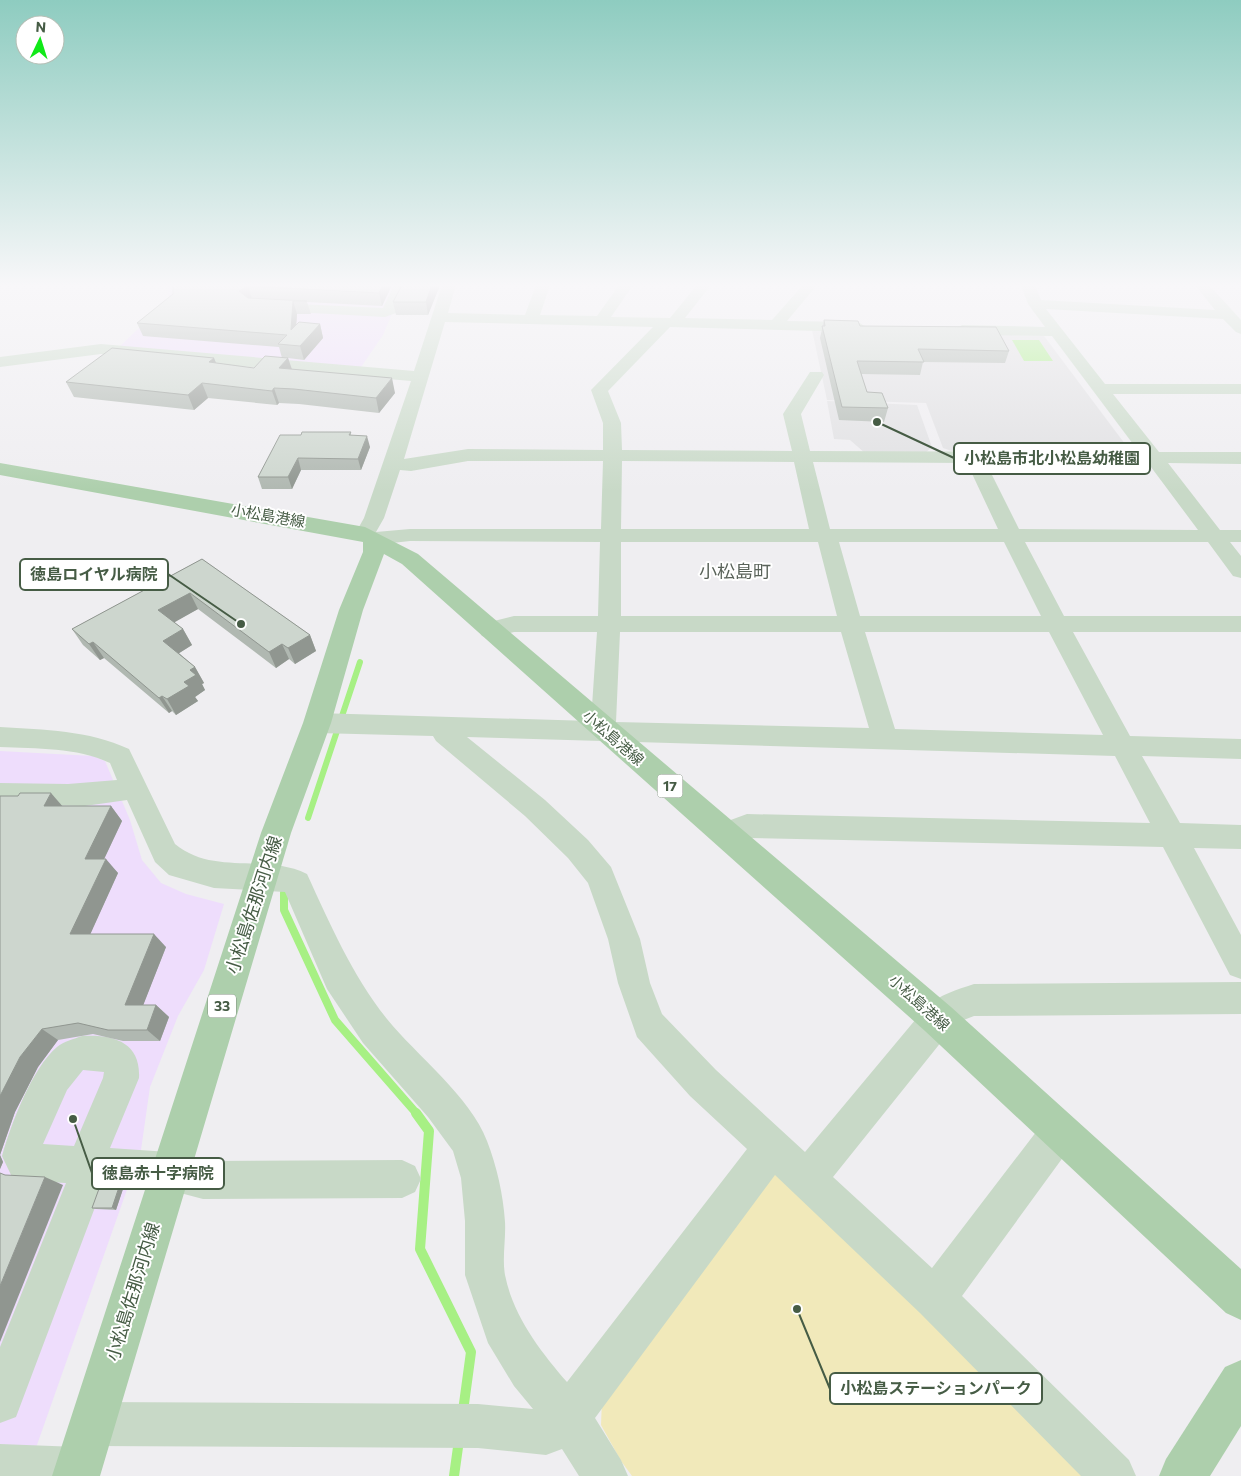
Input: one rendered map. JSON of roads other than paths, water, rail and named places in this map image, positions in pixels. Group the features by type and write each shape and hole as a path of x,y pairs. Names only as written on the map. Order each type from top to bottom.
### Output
{"main road":[{"name":"小松島港線","path":"0,469 370,536 410,559 938,1019 1241,1298"},
{"name":"小松島佐那河内線","path":"77,1473 170,1171 296,774 332,723 351,610 374,552 370,536"},
{"path":"1184,1476 1241,1383"}],"street":[{"path":"0,362 63,354"},
{"path":"157,354 421,377"},
{"path":"428,354 374,518 370,536 1241,536"},
{"path":"604,730 609,624 612,423 599,390 637,354"},
{"path":"1073,354 1241,571"},
{"path":"816,376 792,414 801,457 885,739"},
{"path":"1099,389 1241,390"},
{"path":"393,464 411,464 468,455 1241,458"},
{"path":"974,457 1011,536 1122,747 1241,964"},
{"path":"490,630 514,624 1241,624"},
{"path":"332,723 1241,749"},
{"path":"443,725 444,734 535,808 578,849 600,876 624,939 634,983 649,1025 702,1083 935,1298 1113,1476"},
{"path":"0,737 90,744 106,748 120,756 165,853 180,866 214,874 286,878 296,884 338,978 375,1031 441,1104 469,1142 480,1178 485,1220 485,1275 503,1328 529,1371 568,1417 605,1476"},
{"path":"0,794 92,795 111,794 136,788"},
{"path":"727,834 747,826 1241,836"},
{"path":"806,1180 938,1019 950,1008 974,1000 1241,998"},
{"path":"935,1298 1059,1132"},
{"path":"93,1424 463,1426 546,1433 568,1417 748,1178 773,1149"},
{"path":"0,1401 88,1166 170,1171 202,1180 402,1179"},
{"path":"0,1467 77,1473"}],"waterway":[{"path":"308,818 360,662"},
{"path":"284,893 284,910 335,1020 417,1114"},
{"path":"416,1113 429,1131 420,1249 471,1352 463,1411"},
{"path":"454,1476 459,1440"}],"place":[{"name":"小松島市北小松島幼稚園","path":"877,422"},
{"name":"徳島ロイヤル病院","path":"241,624"},
{"name":"徳島赤十字病院","path":"73,1119"},
{"name":"小松島ステーションパーク","path":"797,1309"}],"district":[{"name":"小松島町","path":"735,572"}]}
